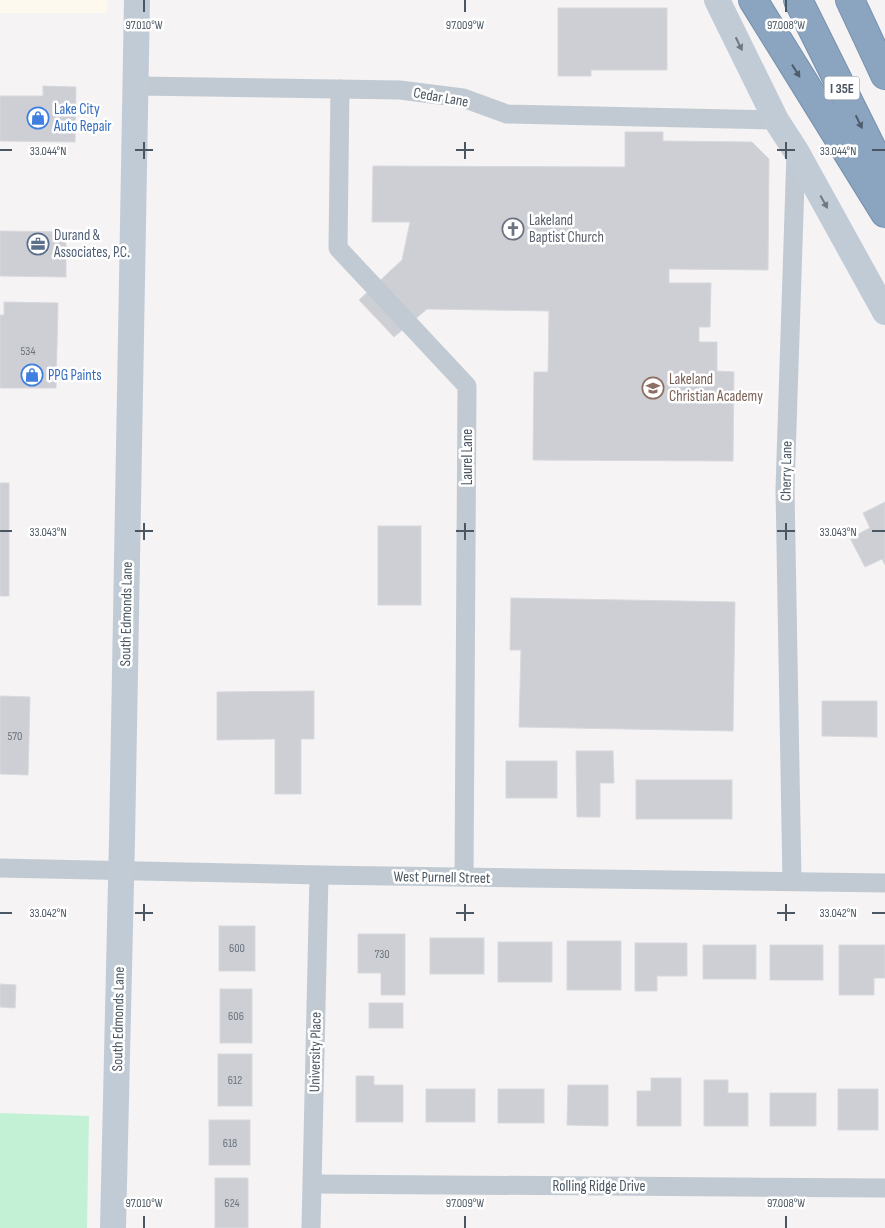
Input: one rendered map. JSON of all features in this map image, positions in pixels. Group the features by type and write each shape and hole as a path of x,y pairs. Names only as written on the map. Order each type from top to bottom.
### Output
{"highway":[{"path":"752,0 885,213"},
{"name":"I 35E","path":"798,0 885,175"},
{"path":"850,0 885,74"}],"street":[{"name":"South Edmonds Lane","path":"113,1228 122,871 137,0"},
{"path":"717,0 776,120 796,151 885,312"},
{"name":"Cedar Lane","path":"135,86 400,90 463,98 507,114 776,120"},
{"name":"Laurel Lane","path":"340,89 338,248 467,386 464,877"},
{"name":"Cherry Lane","path":"792,881 785,489 796,151"},
{"name":"West Purnell Street","path":"0,868 319,875 885,883"},
{"name":"University Place","path":"311,1228 319,875"},
{"name":"Rolling Ridge Drive","path":"312,1184 885,1188"}],"shaded area":[{"path":"0,0 107,0 107,13 0,13"}],"green space":[{"path":"0,1113 89,1116 87,1228 0,1228"}],"building":[{"path":"558,8 667,8 667,70 591,70 591,76 558,76"},
{"name":"Lake City Auto Repair","path":"43,86 76,87 75,142 0,141 0,96 43,96"},
{"path":"625,132 663,132 663,141 752,142 769,159 768,270 669,269 669,283 711,283 710,327 699,327 699,342 717,342 717,371 734,372 733,461 533,460 534,372 548,372 549,311 427,309 394,337 359,300 402,260 410,222 372,222 373,166 625,167"},
{"path":"0,231 66,232 66,277 0,276"},
{"path":"4,302 58,303 56,388 0,388 0,315 4,315"},
{"path":"0,483 9,483 9,596 0,596"},
{"path":"885,502 885,565 882,559 865,567 850,538 870,528 863,513"},
{"path":"378,526 421,526 421,605 378,605"},
{"path":"511,598 735,602 733,731 519,727 521,650 510,650"},
{"path":"314,691 314,739 301,739 301,794 275,794 275,739 217,740 217,692"},
{"path":"0,696 30,697 28,775 0,774"},
{"path":"822,701 877,701 877,737 822,736"},
{"path":"576,751 613,751 614,783 600,783 600,817 577,817"},
{"path":"506,761 557,761 557,798 506,798"},
{"path":"636,780 732,780 732,819 636,819"},
{"path":"219,926 255,926 255,971 219,971"},
{"path":"358,934 405,934 405,995 381,995 381,973 358,973"},
{"path":"430,938 484,938 484,974 430,974"},
{"path":"567,941 621,941 621,990 567,990"},
{"path":"498,942 552,942 552,982 498,982"},
{"path":"635,943 687,943 687,976 657,976 657,991 635,991"},
{"path":"703,945 756,945 756,979 703,979"},
{"path":"770,945 823,945 823,980 770,980"},
{"path":"839,945 885,945 885,978 874,978 874,995 839,995"},
{"path":"0,984 16,985 15,1008 0,1007"},
{"path":"220,989 252,989 252,1043 220,1043"},
{"path":"369,1003 403,1003 403,1028 369,1028"},
{"path":"218,1054 252,1054 252,1106 218,1106"},
{"path":"356,1076 374,1076 374,1085 403,1085 403,1122 356,1122"},
{"path":"651,1078 681,1078 681,1126 637,1126 637,1091 651,1091"},
{"path":"704,1080 728,1080 728,1093 748,1093 748,1126 704,1126"},
{"path":"568,1085 608,1085 608,1126 567,1125"},
{"path":"426,1089 475,1089 475,1122 426,1122"},
{"path":"498,1089 544,1089 544,1123 498,1123"},
{"path":"838,1089 878,1089 878,1130 838,1130"},
{"path":"770,1093 816,1093 816,1126 770,1126"},
{"path":"209,1120 250,1120 250,1165 209,1165"},
{"path":"215,1178 248,1178 248,1228 215,1228"}],"place":[{"name":"Lake City Auto Repair","path":"38,118"},
{"name":"Lakeland Baptist Church","path":"513,229"},
{"name":"Durand & Associates, P.C.","path":"38,244"},
{"name":"PPG Paints","path":"32,375"},
{"name":"Lakeland Christian Academy","path":"653,388"}]}
